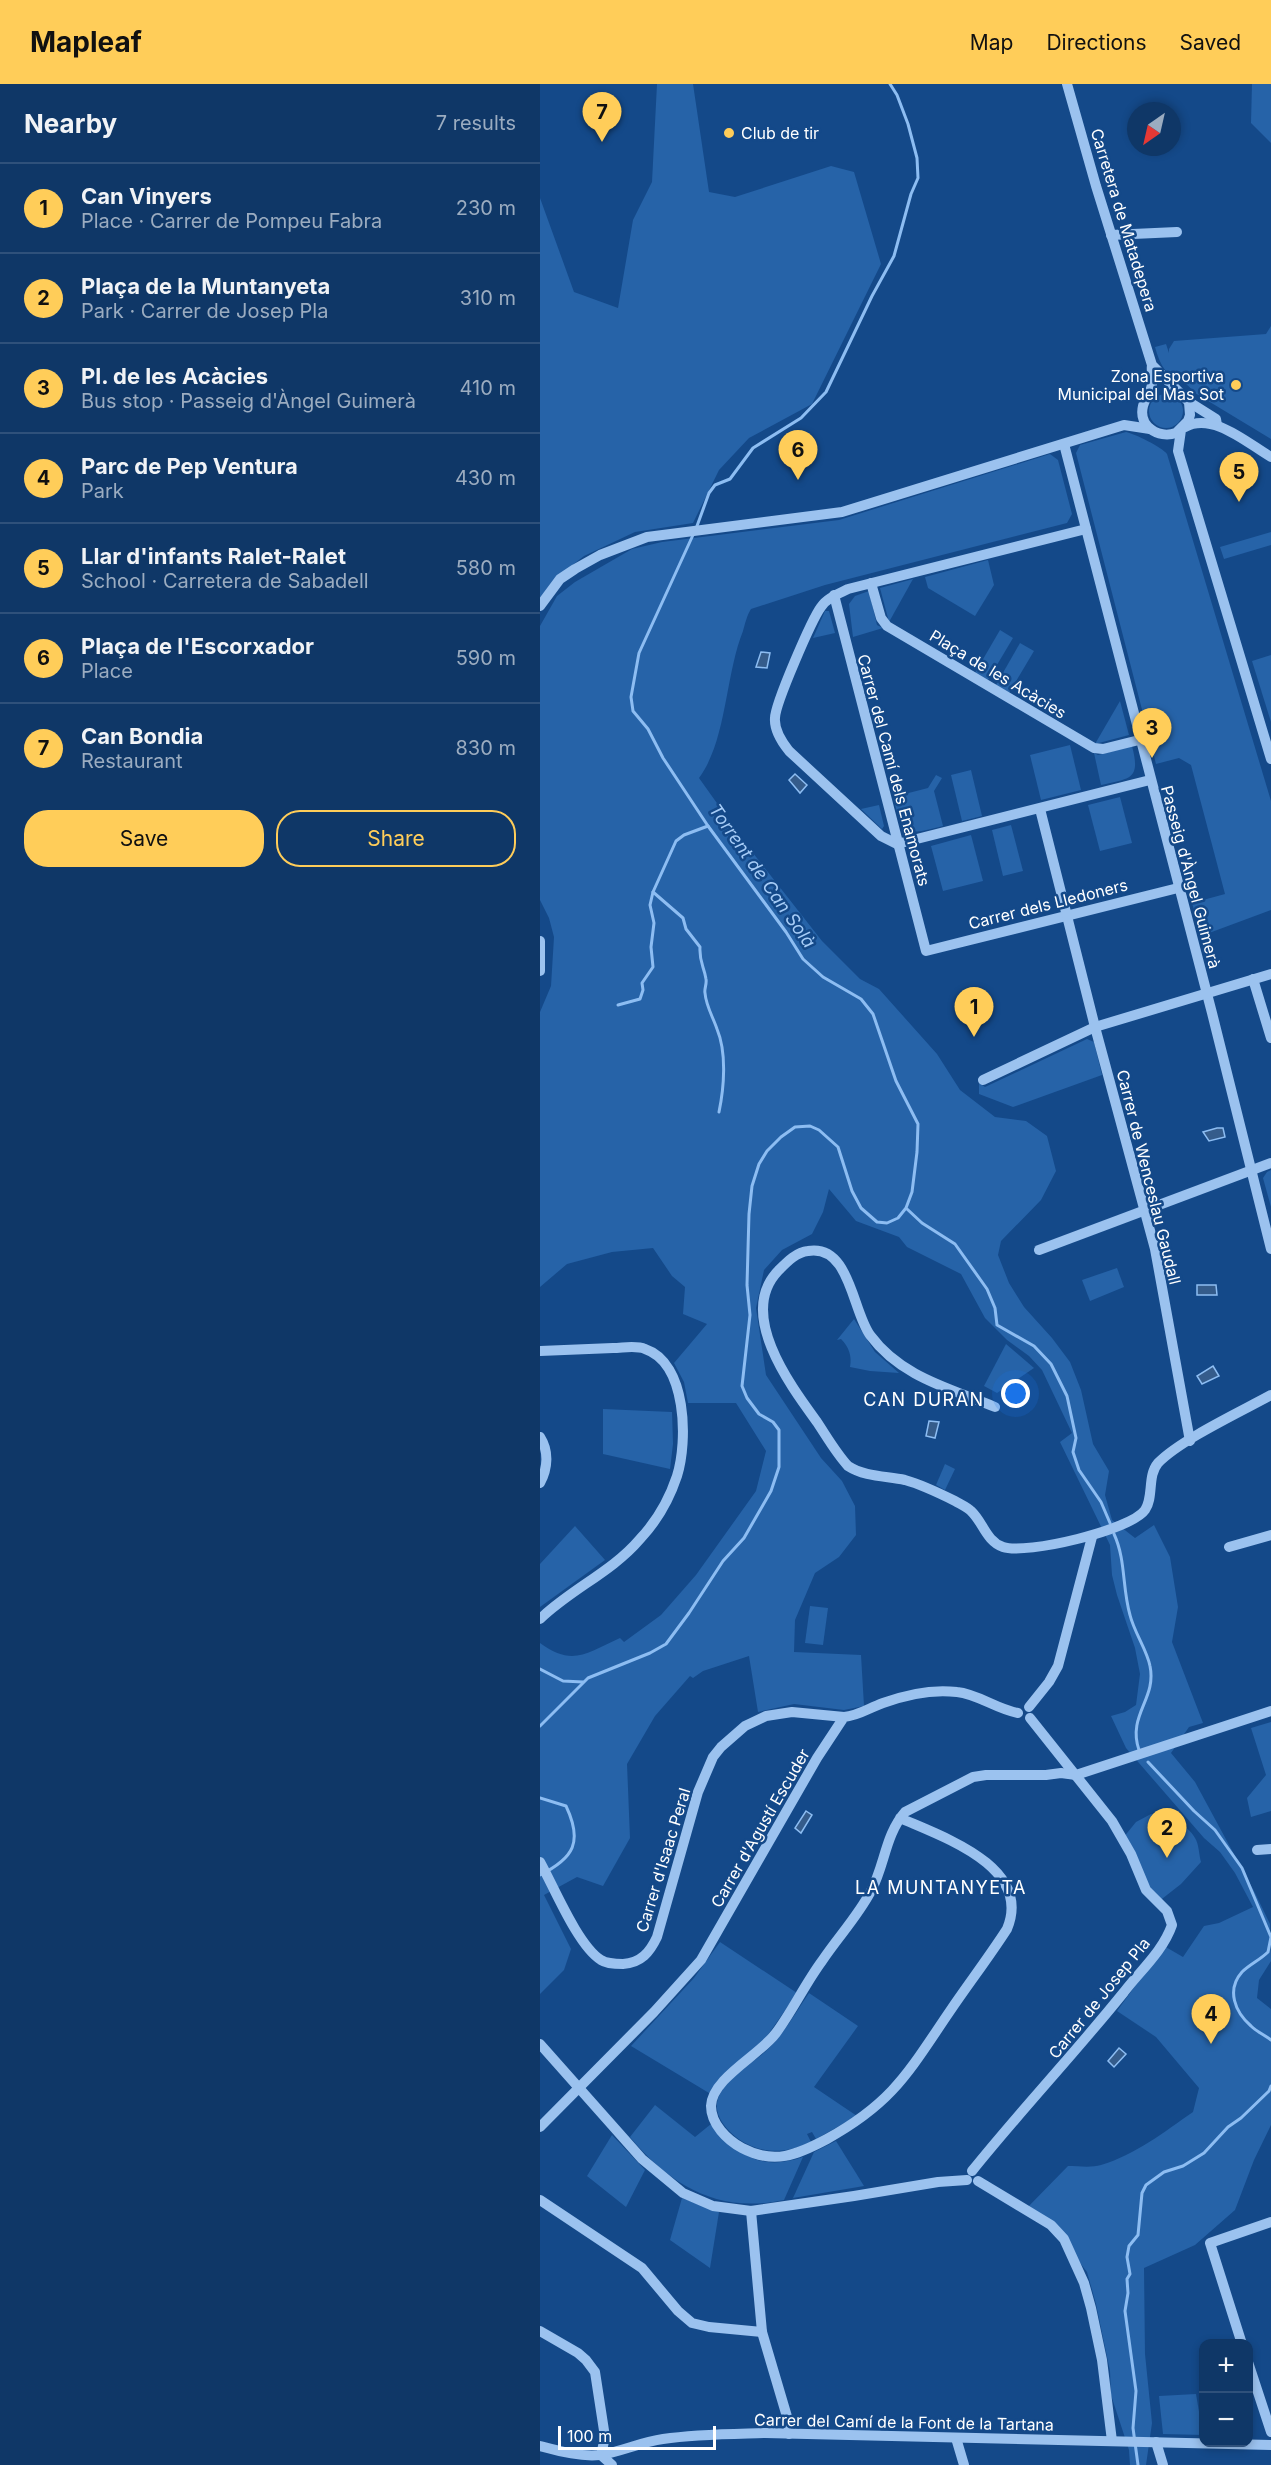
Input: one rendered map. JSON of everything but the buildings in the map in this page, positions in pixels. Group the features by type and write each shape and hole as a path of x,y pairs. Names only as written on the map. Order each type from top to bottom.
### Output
{"street":[{"name":"Carretera de Matadepera","path":"1067,84 1152,365"},
{"path":"1111,235 1177,231"},
{"path":"1152,365 1189,402 1216,419 1217,425"},
{"path":"1150,393 1152,365"},
{"path":"1124,425 1150,393 1162,387 1175,388"},
{"path":"1189,402 1190,415 1183,428 1178,451 1271,759"},
{"path":"1143,403 1142,414 1154,431 1178,451"},
{"path":"540,606 560,579 600,555 647,537 842,512 1124,425 1170,435 1196,422 1217,425 1271,457"},
{"name":"Passeig d'Àngel Guimerà","path":"1064,444 1271,1249"},
{"path":"1086,529 871,584 834,596 820,607 782,691 776,710 775,727 789,751 881,836 897,844 1150,780"},
{"name":"Plaça de les Acàcies","path":"871,584 881,618 887,626 1075,737 1098,750 1139,740"},
{"name":"Carrer del Camí dels Enamorats","path":"834,596 926,951"},
{"name":"Carrer de Wenceslau Gaudall","path":"1041,809 1095,1027 1155,1249 1190,1441"},
{"name":"Carrer dels Lledoners","path":"926,951 1178,888"},
{"path":"540,941 540,971"},
{"path":"983,1080 1095,1027 1271,974"},
{"path":"1253,979 1271,1038"},
{"path":"1039,1250 1271,1163"},
{"path":"995,1407 918,1377 886,1354 865,1328 842,1267 834,1258 820,1251 801,1252 786,1263 768,1284 763,1300 765,1318 778,1365 848,1466 862,1473 905,1480 958,1503 971,1511 994,1542 1010,1549 1038,1548 1092,1537 1139,1516 1147,1507 1155,1468 1168,1456 1271,1395"},
{"path":"540,1351 643,1348 658,1355 667,1364 677,1385 681,1412 681,1459 673,1488 660,1514 646,1533 617,1562 564,1598 540,1619"},
{"path":"540,1437 546,1447 547,1457 540,1483"},
{"path":"1229,1547 1271,1535"},
{"path":"844,1717 860,1714 889,1701 936,1691 970,1694 1002,1710 1018,1713 1023,1719 1058,1666 1092,1537"},
{"path":"900,1818 976,1854 996,1872 1009,1890 1013,1903 1013,1914 1007,1929 913,2068 885,2100 855,2123 808,2149 775,2158 762,2157 746,2150 723,2133 715,2121 711,2108 714,2094 725,2080 762,2048 783,2024 820,1963 872,1889 893,1828 900,1818 905,1812 973,1777 1060,1773 1077,1775 1271,1711"},
{"name":"Carrer d'Isaac Peral","path":"541,1863 580,1936 595,1955 602,1960 617,1964 627,1964 642,1958 657,1937 698,1792 713,1757 721,1747 745,1726 766,1716 792,1712 844,1717"},
{"name":"Carrer de Josep Pla","path":"972,2177 1145,1967 1172,1925 1167,1911 1146,1890 1123,1838 1029,1713"},
{"name":"Carrer d'Agustí Escuder","path":"540,2127 654,2012 701,1960 817,1758 844,1717"},
{"path":"1257,1850 1271,1849"},
{"path":"540,2044 642,2159 683,2193 713,2206 751,2211 972,2177 1056,2229 1064,2239 1084,2283 1091,2308 1102,2360 1112,2441"},
{"path":"540,2200 642,2268 678,2311 692,2323 762,2332"},
{"path":"751,2211 762,2332 783,2401 789,2434"},
{"path":"1241,2339 1210,2243 1271,2222"},
{"path":"540,2331 578,2352 595,2373 605,2437 601,2455 612,2465"},
{"path":"1253,2377 1271,2432"},
{"name":"Carrer del Camí de la Font de la Tartana","path":"540,2446 571,2454 601,2455 642,2442 677,2437 789,2434 1271,2445"},
{"path":"956,2438 964,2465"},
{"path":"1156,2442 1163,2465"}],"shaded area":[{"path":"657,84 693,84 709,192 735,197 831,166 854,172 881,264 812,404 749,438 719,470 693,523 635,532 584,556 561,574 540,598 540,198 574,292 618,308 633,220 652,182"},
{"path":"1252,84 1271,84 1271,143 1251,123"},
{"name":"Zona Esportiva Municipal del Mas Sot","path":"1271,326 1271,439 1195,393 1182,381 1172,376 1163,367 1155,347 1166,344 1169,353 1174,341 1266,334"},
{"path":"1166,394 1178,399 1183,411 1178,423 1166,428 1154,423 1149,411 1154,399"},
{"path":"1126,432 1148,441 1167,454 1271,801 1271,910 1201,936 1192,903 1225,894 1191,765 1179,758 1156,764 1076,453 1080,445"},
{"path":"1050,454 1058,460 1072,514 1067,523 825,585 751,609 737,649 715,745 699,778 749,848 822,941 860,979 879,989 937,1054 960,1090 995,1117 1026,1121 1047,1136 1056,1171 1041,1200 1001,1241 998,1255 1009,1283 1024,1307 1070,1362 1081,1390 1093,1444 1109,1471 1105,1495 1112,1520 1135,1538 1154,1525 1170,1557 1178,1607 1172,1642 1203,1723 1189,1727 1171,1753 1195,1782 1270,1924 1271,1961 1259,1980 1257,1998 1271,2009 1271,2125 1254,2160 1235,2210 1195,2245 1144,2268 1145,2354 1152,2423 1146,2465 1130,2465 1129,2450 1111,2395 1110,2371 1087,2272 1064,2242 1025,2210 1068,2166 1093,2166 1114,2161 1149,2142 1193,2112 1199,2088 1156,2037 1117,2011 1164,1946 1183,1957 1204,1926 1219,1923 1253,1907 1235,1873 1220,1852 1204,1838 1126,1748 1111,1716 1125,1712 1136,1705 1140,1674 1135,1648 1112,1575 1110,1545 1060,1442 1072,1433 1042,1370 985,1318 961,1274 907,1247 899,1237 856,1221 829,1189 823,1212 812,1234 782,1250 764,1270 756,1308 766,1375 821,1458 842,1481 855,1506 856,1535 839,1557 815,1573 795,1620 794,1652 861,1655 864,1706 844,1710 794,1704 758,1712 749,1656 703,1671 693,1678 690,1676 655,1716 627,1764 630,1838 603,1886 577,1877 544,1895 571,1949 564,1970 540,1994 540,1643 562,1654 580,1655 620,1638 624,1642 661,1615 696,1575 756,1491 766,1451 736,1403 688,1403 684,1382 674,1363 707,1324 683,1314 685,1287 672,1276 653,1248 612,1252 567,1264 540,1287 540,1012 551,986 554,937 549,918 540,900 540,626 557,596 575,582 632,549 662,542 839,520"},
{"path":"1271,532 1271,545 1224,559 1220,547"},
{"path":"988,560 994,585 975,616 928,588 925,577"},
{"path":"913,579 889,622 880,588"},
{"path":"869,591 877,625 883,628 853,637 849,604 855,596"},
{"path":"825,611 829,611 835,633 813,638"},
{"path":"1000,630 1013,638 988,680 975,673"},
{"path":"1020,643 1034,651 1009,693 996,685"},
{"path":"761,652 770,653 767,668 756,667"},
{"path":"1271,655 1271,722 1252,661"},
{"path":"1120,701 1129,735 1095,744"},
{"path":"1070,745 1081,790 1041,800 1030,755"},
{"path":"1132,746 1135,765 1131,776 1101,785 1094,753 1098,755"},
{"path":"971,770 982,816 962,821 951,775"},
{"path":"795,774 807,785 800,793 789,780"},
{"path":"936,775 942,778 934,791 943,826 913,832 907,830 900,819 893,797 928,788"},
{"path":"1120,797 1132,843 1100,851 1088,805"},
{"path":"879,805 884,826 882,829 861,809"},
{"path":"1011,825 1023,871 1003,876 992,830"},
{"path":"971,835 983,881 943,891 931,846"},
{"path":"1087,1039 1094,1042 1102,1075 1013,1107 979,1094 979,1083 985,1087"},
{"path":"1223,1128 1225,1137 1209,1141 1203,1132"},
{"path":"1271,1170 1271,1207 1263,1178"},
{"path":"1117,1268 1124,1287 1090,1301 1082,1280"},
{"path":"1197,1285 1216,1285 1217,1295 1197,1295"},
{"path":"854,1319 875,1352 899,1373 850,1367 851,1359 848,1348 841,1339 837,1340"},
{"path":"1006,1344 1034,1368 997,1393 984,1386"},
{"path":"1213,1366 1219,1376 1202,1384 1197,1376"},
{"path":"603,1409 672,1412 673,1444 670,1469 603,1454"},
{"path":"929,1421 939,1422 935,1438 926,1436"},
{"path":"945,1464 955,1469 945,1490 936,1485"},
{"path":"575,1526 605,1560 540,1607 540,1564"},
{"path":"810,1606 828,1608 823,1645 805,1643"},
{"path":"1271,1722 1271,1811 1251,1817 1247,1798 1266,1775 1251,1728"},
{"path":"806,1811 812,1815 801,1833 795,1828"},
{"path":"1151,1814 1164,1816 1187,1828 1196,1840 1201,1862 1181,1884 1158,1902 1123,1838 1136,1822"},
{"path":"720,1942 797,1993 765,2039 718,2080 709,2093 631,2046 694,1978"},
{"path":"809,1993 858,2026 814,2087 857,2116 816,2139 812,2132 807,2134 811,2142 795,2148 770,2151 754,2147 738,2139 724,2125 717,2110 718,2100 730,2080 774,2042"},
{"path":"1119,2048 1126,2054 1114,2067 1108,2061"},
{"path":"655,2105 695,2137 711,2124 741,2152 762,2161 787,2161 803,2157 784,2200 738,2203 718,2199 698,2192 662,2169 630,2137"},
{"path":"612,2135 645,2170 626,2207 587,2176"},
{"path":"836,2141 864,2186 793,2198 814,2152"},
{"path":"682,2198 719,2212 710,2268 670,2240"},
{"path":"1196,2394 1199,2435 1163,2434 1159,2396"}],"waterway":[{"name":"Torrent de Can Solà","path":"697,526 709,493 715,485 730,479 753,448 801,418 826,392 894,256 911,194 918,178 917,158 908,124 897,95 890,84"},
{"name":"Torrent de Can Solà","path":"540,1726 588,1678 650,1653 666,1644 723,1561 744,1538 771,1491 779,1467 779,1430 773,1422 759,1414 747,1398 742,1386 750,1315 747,1285 749,1214 752,1186 759,1164 767,1151 795,1127 810,1126 819,1130 838,1147 852,1191 861,1208 877,1222 887,1223 898,1218 906,1208 912,1192 918,1124 896,1081 873,1014 861,999 823,977 803,959 786,932 708,826 663,758 648,729 633,711 631,697 639,653 693,535"},
{"path":"618,1005 640,999 643,990 642,983 653,967 651,947 654,923 650,905 653,892 676,841 684,835 708,826"},
{"path":"653,892 683,918 686,929 700,947 706,979 706,998 722,1049 723,1082 719,1112"},
{"path":"907,1209 922,1223 955,1244 987,1289 995,1308 997,1325 1034,1346 1051,1364 1067,1396 1076,1438 1073,1452 1079,1470 1101,1502 1110,1523"},
{"path":"1114,1534 1122,1564 1130,1615 1150,1666 1150,1688 1137,1727 1136,1738 1139,1750"},
{"path":"540,1669 563,1681 583,1682"},
{"path":"1148,1762 1215,1830 1242,1868 1271,1937 1268,1952 1245,1969 1237,1979 1234,1986 1234,2000 1245,2020 1271,2040"},
{"name":"Torrent de Can Solà","path":"540,1798 566,1806 574,1830 572,1848 568,1855 552,1869 540,1875"},
{"path":"1138,2465 1133,2428 1136,2391 1125,2311 1128,2293 1127,2279 1130,2274 1127,2257 1129,2246 1138,2235 1142,2193 1146,2185 1164,2172 1183,2166 1204,2153 1228,2127 1241,2118 1269,2091 1271,2086"}],"place":[{"name":"Club de tir","path":"729,133"},
{"name":"Can Bondia","path":"602,142"},
{"name":"Zona Esportiva Municipal del Mas Sot","path":"1236,385"},
{"name":"Plaça de l'Escorxador","path":"798,480"},
{"name":"Llar d'infants Ralet-Ralet","path":"1239,502"},
{"name":"Pl. de les Acàcies","path":"1152,758"},
{"name":"Can Vinyers","path":"974,1037"},
{"name":"Plaça de la Muntanyeta","path":"1167,1858"},
{"name":"Parc de Pep Ventura","path":"1211,2044"}],"district":[{"name":"CAN DURAN","path":"924,1400"},
{"name":"LA MUNTANYETA","path":"941,1888"}]}
